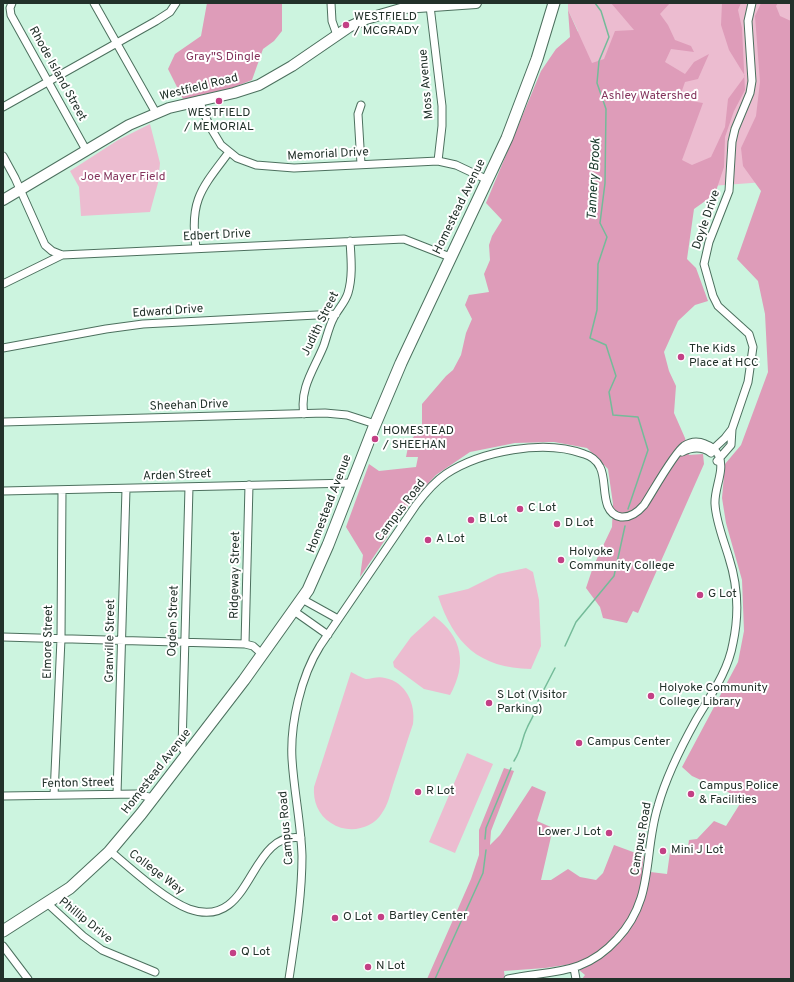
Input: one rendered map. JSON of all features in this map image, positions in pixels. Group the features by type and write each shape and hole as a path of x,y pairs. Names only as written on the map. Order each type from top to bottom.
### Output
{"main road":[{"name":"Westfield Road","path":"3,200 118,131 156,113 199,100 234,93 259,85 292,66 359,22 382,13 404,8 443,4 476,3"},
{"name":"Homestead Avenue","path":"3,931 79,880 110,851 154,798 263,655 302,599 321,562 375,424 450,257 488,180 521,103 551,6"}],"street":[{"path":"94,3 156,113"},
{"path":"3,107 48,80 166,15 176,3"},
{"path":"331,3 332,21 338,35"},
{"name":"Doyle Drive","path":"719,463 731,445 732,429 748,382 753,347 749,334 718,306 713,296 704,264 709,242 729,191 731,181 732,142 735,129 750,93 752,81 748,21 752,3"},
{"name":"Rhode Island Street","path":"11,6 11,15 86,150"},
{"name":"Moss Avenue","path":"430,6 442,106 442,132 438,161"},
{"name":"Memorial Drive","path":"199,100 216,139 229,152 250,164 267,167 438,161 456,165 488,180"},
{"path":"360,105 358,114 361,164"},
{"path":"196,248 194,223 197,200 207,181 229,152"},
{"path":"3,156 45,245 52,251 62,255"},
{"name":"Edbert Drive","path":"62,255 404,238 450,257"},
{"name":"Judith Street","path":"304,414 303,399 309,377 336,314 344,302 349,289 351,269 350,241"},
{"path":"3,284 62,255"},
{"name":"Edward Drive","path":"3,348 106,329 143,324 336,314"},
{"name":"Sheehan Drive","path":"3,422 304,414 342,415 375,424"},
{"name":"Doyle Drive","path":"712,451 732,429"},
{"name":"Campus Road","path":"289,979 300,908 301,838 292,758 293,731 309,666 338,619 424,495 445,475 460,466 492,454 522,449 557,448 582,453 590,457 600,468 610,510 615,515 626,517 637,513 644,505 676,457 689,449 696,447 712,451"},
{"path":"712,451 719,463"},
{"name":"Campus Road","path":"508,979 574,968 595,958 608,949 626,928 636,913 646,881 654,820 663,789 689,733 722,677 731,654 735,633 736,598 734,575 716,510 715,489 719,463"},
{"name":"Arden Street","path":"3,491 352,483"},
{"name":"Ridgeway Street","path":"246,644 250,485"},
{"name":"Ogden Street","path":"187,754 182,748 189,486"},
{"name":"Granville Street","path":"118,794 126,489"},
{"name":"Elmore Street","path":"54,795 61,639 62,490"},
{"path":"302,599 338,619"},
{"path":"294,611 328,634"},
{"path":"3,637 184,641 246,644 253,646 263,655"},
{"name":"Fenton Street","path":"3,796 137,794 154,798"},
{"name":"College Way","path":"110,851 142,878 180,905 197,911 211,911 222,909 234,901 274,844 287,837 301,838"},
{"name":"Phillip Drive","path":"46,903 83,936 102,950 155,972"},
{"path":"3,946 28,979"},
{"path":"574,968 576,979"}],"green space":[{"name":"Gray\"S Dingle","path":"207,3 282,3 282,31 274,41 263,49 252,80 232,88 183,99 168,69 175,54 201,36"},
{"name":"Ashley Watershed","path":"568,3 791,3 791,180 486,203 578,31 568,10"},
{"path":"611,3 670,3 660,14 668,25 675,40 691,46 694,52 671,49 665,62 685,74 694,62 709,54 698,79 685,82 679,99 703,103 682,160 692,165 711,157 725,127 728,99 744,77 745,90 734,111 725,137 724,167 715,194 694,209 687,259 696,268 708,301 695,305 678,321 664,352 669,371 676,386 674,413 685,438 689,455 703,454 704,464 638,613 633,611 627,623 603,618 600,607 586,588 593,567 612,527 613,504 608,469 587,448 554,442 515,443 470,452 436,475 410,503 360,577 363,555 346,527 369,464 379,471 416,467 418,457 406,457 409,442 422,427 422,404 453,370 461,355 466,333 472,319 465,305 469,295 489,292 484,274 490,260 489,245 492,236 502,220 486,203 541,71 556,49 570,37 568,10 592,63 604,59 615,31 634,30"},
{"path":"722,3 741,3 738,10 742,28 744,75 729,50 721,25"},
{"path":"761,3 778,3 776,6 780,16 791,21 791,979 582,979 585,975 572,964 545,968 504,971 505,979 427,979 471,879 479,855 479,830 504,768 514,771 491,831 490,845 500,835 532,786 546,792 537,821 553,828 541,880 551,880 568,869 580,877 596,880 603,873 614,845 644,856 642,871 667,874 670,852 687,854 689,840 697,839 714,821 726,826 743,799 692,776 682,767 738,662 744,631 742,580 726,523 722,498 725,464 741,445 768,372 765,314 758,281 737,259 761,191 743,166 741,148 756,116 760,82 755,16"},
{"name":"Joe Mayer Field","path":"150,124 160,163 158,183 150,212 81,216 79,187 70,171 118,140"},
{"path":"526,568 533,572 539,600 541,646 531,669 513,668 497,664 483,658 471,650 452,628 444,613 438,596 468,589 498,574"},
{"path":"434,616 444,624 451,633 459,652 459,673 450,695 424,689 394,667 393,662 411,637"},
{"path":"351,672 366,679 382,677 399,684 408,695 414,716 413,724 389,799 384,810 378,819 366,827 352,829 337,826 326,820 317,807 314,797 314,787"},
{"path":"467,753 493,764 455,853 429,842"}],"waterway":[{"name":"Tannery Brook","path":"595,3 601,11 609,37 599,61 597,83 606,109 605,183 600,223 607,237 598,264 597,310 590,338 606,345 616,376 609,392 613,415 638,417 648,450 628,509"},
{"name":"Tannery Brook","path":"565,646 576,622 614,576 625,526"},
{"name":"Tannery Brook","path":"538,701 555,668"},
{"name":"Tannery Brook","path":"514,761 536,708"},
{"name":"Tannery Brook","path":"485,839 486,828 511,768"},
{"name":"Tannery Brook","path":"435,979 483,873 486,850"}],"place":[{"name":"WESTFIELD / MCGRADY","path":"346,25"},
{"name":"WESTFIELD / MEMORIAL","path":"219,101"},
{"name":"The Kids Place at HCC","path":"681,357"},
{"name":"HOMESTEAD / SHEEHAN","path":"375,439"},
{"name":"C Lot","path":"520,509"},
{"name":"B Lot","path":"471,520"},
{"name":"D Lot","path":"557,524"},
{"name":"A Lot","path":"428,540"},
{"name":"Holyoke Community College","path":"561,560"},
{"name":"G Lot","path":"700,595"},
{"name":"Holyoke Community College Library","path":"651,696"},
{"name":"S Lot (Visitor Parking)","path":"489,703"},
{"name":"Campus Center","path":"579,743"},
{"name":"R Lot","path":"418,792"},
{"name":"Campus Police & Facilities","path":"691,794"},
{"name":"Lower J Lot","path":"609,833"},
{"name":"Mini J Lot","path":"663,851"},
{"name":"Bartley Center","path":"381,917"},
{"name":"O Lot","path":"335,918"},
{"name":"Q Lot","path":"233,953"},
{"name":"N Lot","path":"368,967"}]}
